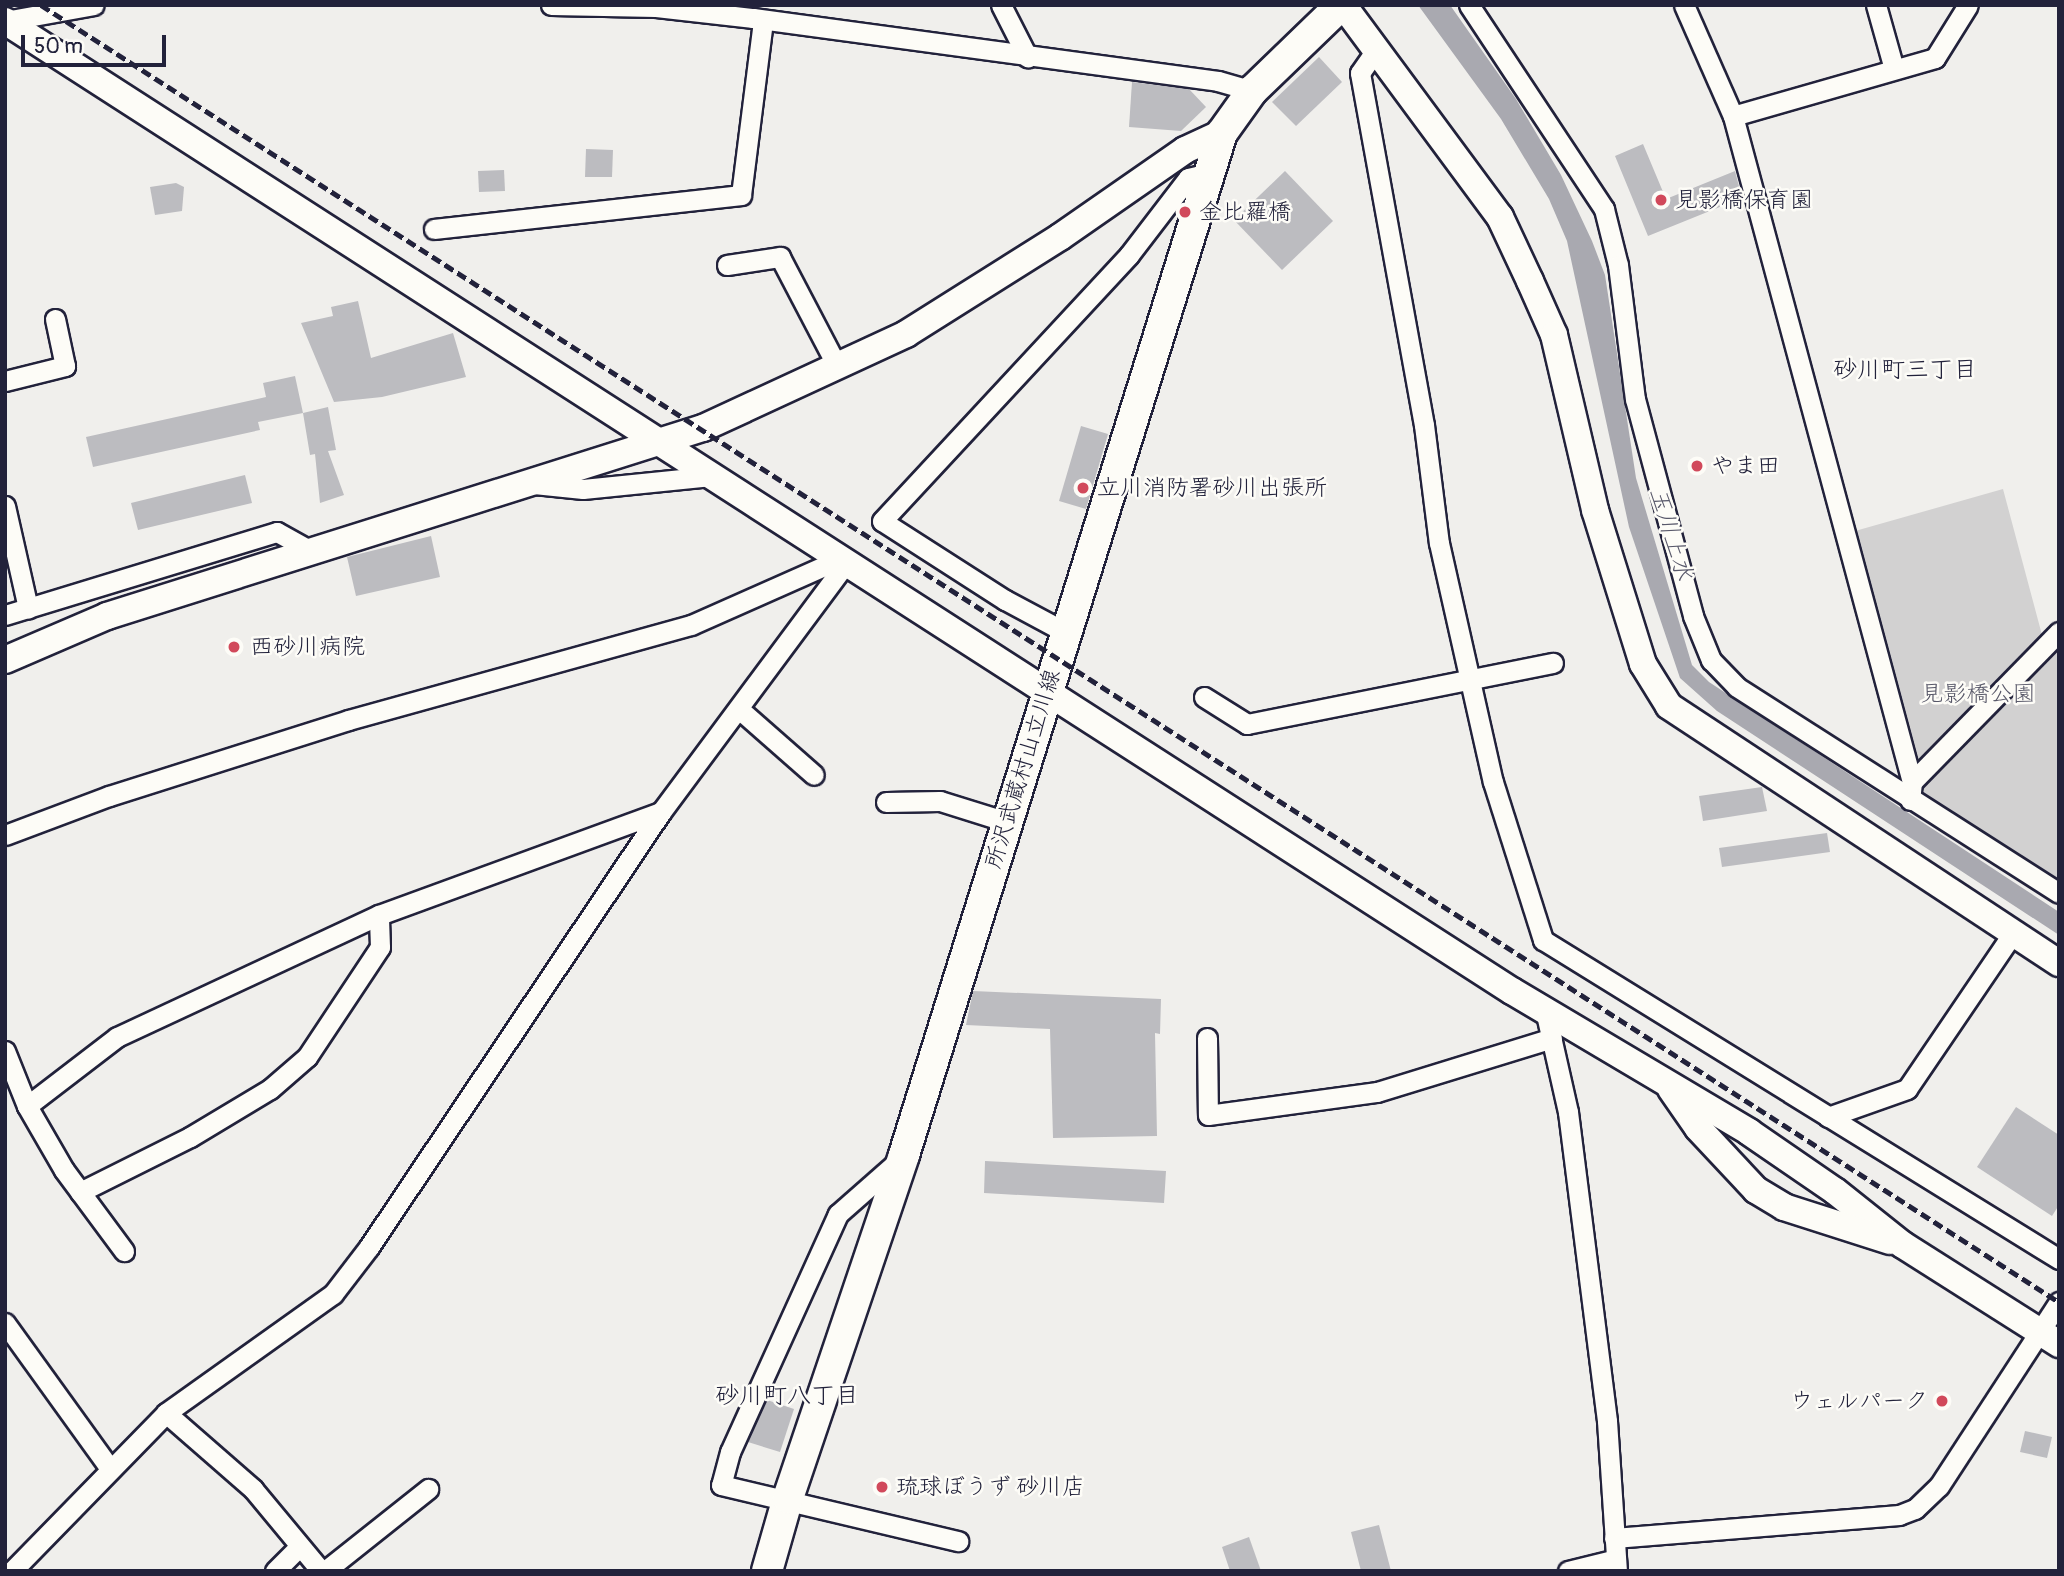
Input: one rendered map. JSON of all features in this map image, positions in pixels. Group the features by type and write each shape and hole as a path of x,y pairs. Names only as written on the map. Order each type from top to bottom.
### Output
{"main road":[{"name":"所沢武蔵村山立川線","path":"767,1571 788,1498 904,1155 1065,632 1135,421 1222,132 1252,91 1342,5"}],"street":[{"path":"5,21 94,5"},
{"path":"551,5 656,7 756,14 1028,58 1218,81 1252,91"},
{"path":"1001,5 1028,58"},
{"path":"1342,5 1500,218 1549,324 1595,510 1643,664 1657,689 1691,723 2059,963"},
{"path":"1469,5 1604,209 1619,265 1638,410 1693,616 1711,660 1737,687 1911,791 2059,893"},
{"path":"1684,5 1733,116 1911,791"},
{"path":"1876,5 1894,69"},
{"path":"1733,116 1935,58 1968,5"},
{"path":"434,229 741,195 756,14"},
{"path":"5,21 1545,1010 1812,1174 1903,1245 2049,1338"},
{"path":"1376,50 1360,73 1422,412 1439,543 1493,782 1543,940 2059,1259"},
{"path":"5,660 80,625 309,550 662,444 838,368 950,308 1185,150 1222,132"},
{"path":"1065,632 1005,600 883,521 954,439 1129,255 1188,178 1209,173"},
{"path":"727,265 780,257 838,368"},
{"path":"5,381 65,366 55,319"},
{"path":"531,483 583,489 711,476"},
{"path":"5,506 28,608"},
{"path":"5,615 277,533 309,550"},
{"path":"12,1571 109,1467 166,1413 332,1294 369,1247 661,812 740,710 843,561"},
{"path":"5,835 109,796 348,720 691,625 843,561"},
{"path":"1911,791 2059,632"},
{"path":"1204,697 1247,724 1469,677 1553,663"},
{"path":"740,710 814,775"},
{"path":"886,802 940,801 1007,822"},
{"path":"27,1106 117,1037 379,915 661,812"},
{"path":"80,1192 190,1137 270,1089 307,1057 380,947 379,915"},
{"path":"1828,1117 1907,1088 2013,933"},
{"path":"1545,1010 1568,1112 1607,1421 1616,1565 1569,1571"},
{"path":"1207,1038 1208,1115 1377,1092 1552,1038"},
{"path":"5,1051 27,1106 80,1192 124,1251"},
{"path":"1670,1088 1698,1128 1756,1190 1784,1207 1903,1245"},
{"path":"904,1155 869,1182 838,1214 730,1452 721,1485 788,1498 958,1541"},
{"path":"1614,1538 1899,1515 1915,1509 1939,1486 2049,1338 2059,1302"},
{"path":"5,1323 109,1467"},
{"path":"166,1413 253,1489 323,1571 428,1489"},
{"path":"275,1571 300,1546"}],"green space":[{"name":"見影橋公園","path":"2003,489 2046,650 2059,639 2059,892 1917,796 1848,533"}],"shaded area":[{"path":"1418,5 1450,5 1516,99 1561,175 1592,241 1605,275 1636,478 1692,665 1709,682 2059,912 2059,935 1717,711 1680,678 1629,527 1567,241 1549,199 1501,119"}],"building":[{"path":"1319,57 1342,82 1296,126 1272,102"},
{"path":"1132,82 1189,89 1206,107 1181,131 1129,127"},
{"path":"1643,144 1666,199 1735,171 1742,198 1648,236 1615,156"},
{"path":"586,149 613,150 612,177 585,177"},
{"path":"504,170 505,191 479,192 478,171"},
{"path":"1285,171 1333,221 1282,270 1234,220"},
{"path":"176,183 184,187 182,211 155,215 150,187"},
{"path":"358,301 371,358 453,333 466,377 382,397 334,402 301,323 333,316 331,307"},
{"path":"295,376 303,413 258,422 260,430 93,467 86,437 266,397 263,383"},
{"path":"328,407 336,450 328,451 344,495 320,503 315,454 310,455 303,413"},
{"path":"1081,426 1108,434 1086,509 1059,501"},
{"path":"245,475 252,503 138,530 131,503"},
{"path":"431,536 440,577 356,596 347,557"},
{"path":"1762,787 1767,811 1703,821 1699,796"},
{"path":"1827,833 1830,852 1722,867 1719,848"},
{"path":"973,991 1161,999 1160,1034 1155,1033 1157,1136 1053,1138 1050,1029 966,1025"},
{"path":"2016,1107 2059,1135 2059,1205 2052,1216 1977,1167"},
{"path":"985,1161 1166,1171 1164,1203 984,1193"},
{"path":"767,1400 794,1409 780,1452 748,1442"},
{"path":"2025,1431 2052,1437 2047,1458 2020,1452"},
{"path":"1379,1525 1391,1571 1361,1571 1351,1532"},
{"path":"1249,1537 1261,1571 1230,1571 1222,1547"}],"railway":[{"path":"41,5 2059,1302"}],"place":[{"name":"見影橋保育園","path":"1661,200"},
{"name":"金比羅橋","path":"1185,212"},
{"name":"やま田","path":"1697,466"},
{"name":"立川消防署砂川出張所","path":"1083,488"},
{"name":"西砂川病院","path":"234,647"},
{"name":"ウェルパーク","path":"1942,1401"},
{"name":"琉球ぼうず 砂川店","path":"882,1487"}],"district":[{"name":"砂川町三丁目","path":"1905,370"},
{"name":"砂川町八丁目","path":"787,1396"}],"water label":[{"name":"玉川上水","path":"1671,534"}]}
